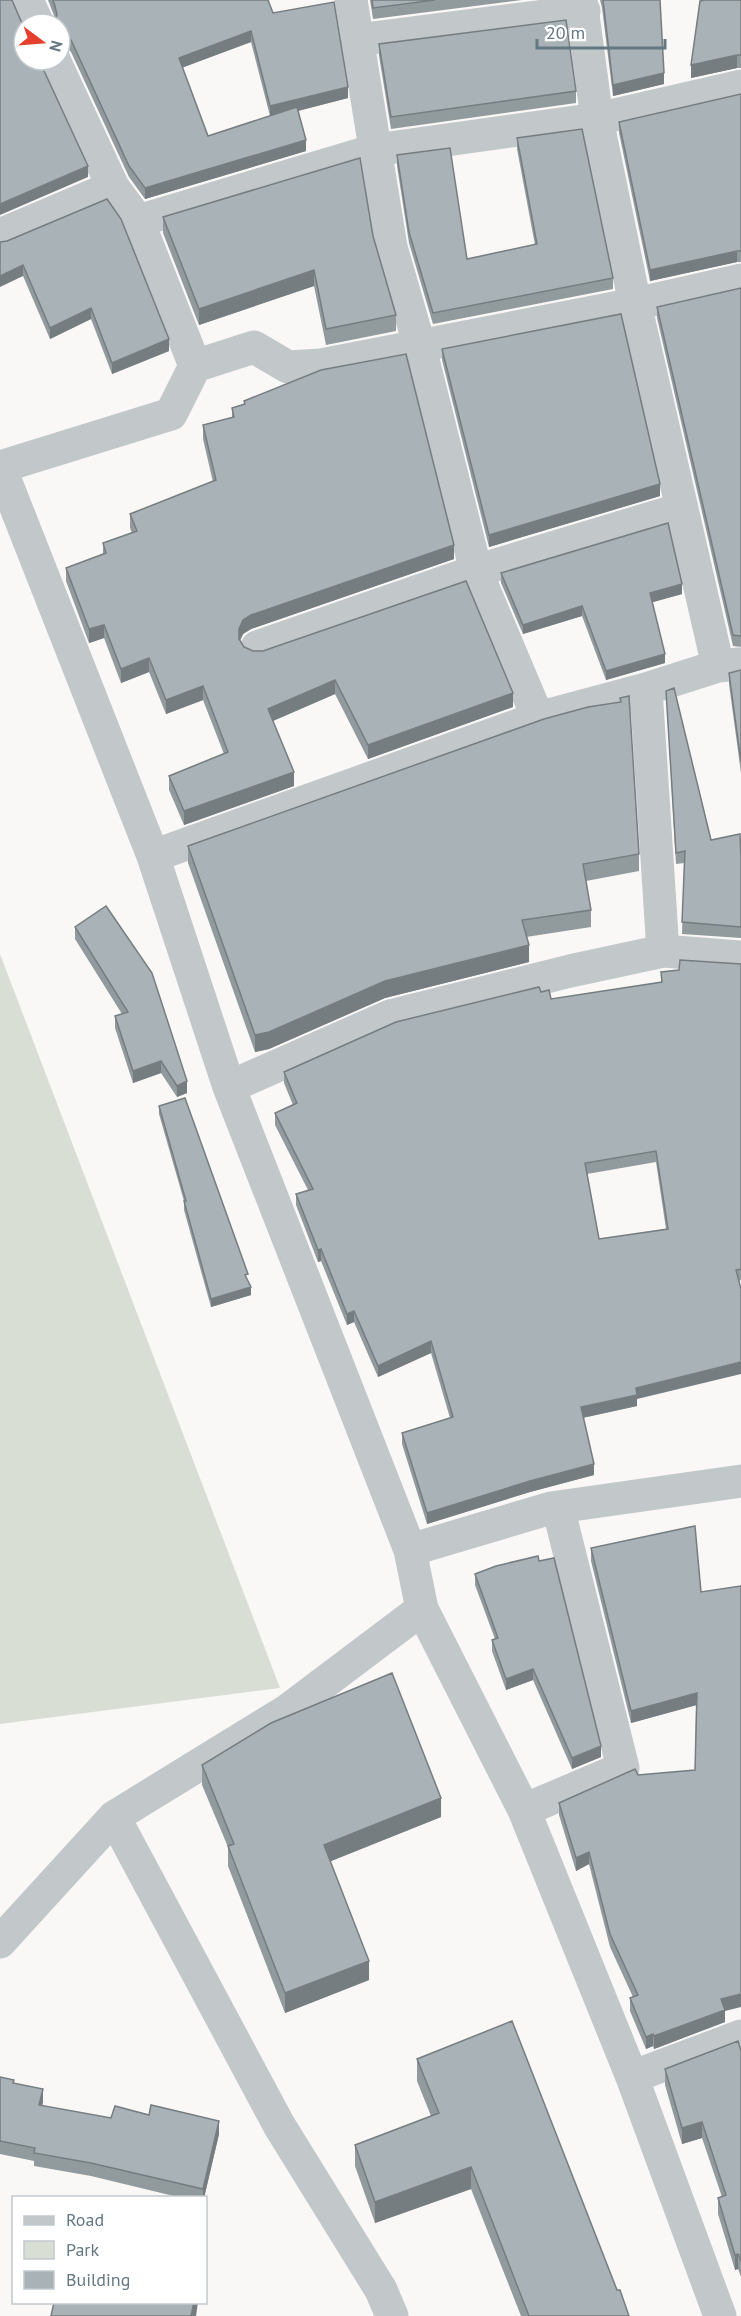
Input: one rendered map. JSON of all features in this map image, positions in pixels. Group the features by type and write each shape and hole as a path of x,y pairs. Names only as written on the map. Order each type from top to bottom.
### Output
{"street":[{"path":"351,0 390,247 419,344 476,571 538,718"},
{"path":"153,856 538,718 730,665 681,509 635,304 597,119 582,5 357,40"},
{"path":"60,72 113,187 138,220 195,366"},
{"path":"138,220 375,150 597,119 741,86"},
{"path":"0,235 113,187"},
{"path":"720,2316 632,2077 524,1810 422,1609 410,1550 228,1087 153,856 0,467 171,414 195,366 254,347 288,367 321,365 419,344 635,304 741,280"},
{"path":"257,647 476,571 681,509"},
{"path":"646,689 663,951"},
{"path":"228,1087 390,1016 570,971 663,951 741,957"},
{"path":"410,1550 558,1507 741,1481"},
{"path":"524,1810 623,1768 558,1507"},
{"path":"0,1942 114,1817 288,1710 422,1609"},
{"path":"114,1817 279,2125 381,2290 392,2316"},
{"path":"632,2077 741,2036"}],"green space":[{"path":"0,954 280,1688 0,1724"}],"building":[{"path":"0,0 12,0 17,12 12,12 12,72 45,72 88,166 0,204"},
{"path":"53,0 268,0 273,13 334,2 348,87 270,106 251,31 179,58 208,136 297,107 306,140 145,188 129,166 72,42 72,12 56,12"},
{"path":"372,0 435,0 373,8"},
{"path":"603,0 660,0 664,73 613,85"},
{"path":"741,0 741,55 691,65 700,1"},
{"path":"566,20 576,91 391,117 379,44"},
{"path":"741,94 741,251 650,270 619,122"},
{"path":"582,129 613,278 433,313 409,232 397,155 450,148 467,259 537,244 517,138"},
{"path":"360,158 373,236 396,315 326,329 314,270 199,309 163,217"},
{"path":"107,199 121,219 169,339 112,363 91,308 50,328 23,265 0,276 0,242"},
{"path":"741,288 741,636 733,635 657,307"},
{"path":"621,314 660,484 489,535 442,349"},
{"path":"406,354 454,545 251,615 243,620 239,629 239,639 244,647 253,651 263,651 466,581 513,693 368,745 335,680 268,709 294,772 184,811 169,776 228,752 203,686 166,700 149,658 121,669 104,625 89,629 66,568 106,553 103,543 137,531 130,514 216,480 203,425 234,417 232,408 245,404 244,401 321,370"},
{"path":"668,523 682,584 650,593 665,654 606,671 582,606 523,625 501,573"},
{"path":"741,670 741,762 729,673"},
{"path":"674,688 711,840 740,834 741,927 682,922 685,851 676,853 666,691"},
{"path":"629,696 639,854 583,864 591,910 522,920 529,945 385,981 269,1032 255,1035 188,846 544,719 588,707 621,702 620,698"},
{"path":"106,906 152,973 187,1081 177,1086 161,1061 133,1071 115,1016 128,1012 75,927"},
{"path":"680,960 741,964 741,1269 736,1270 741,1289 741,1362 636,1388 637,1395 581,1407 594,1464 427,1513 402,1433 453,1417 431,1341 378,1366 354,1311 347,1314 296,1194 313,1189 275,1113 297,1103 284,1072 396,1022 539,987 541,992 549,990 551,999 662,982 661,972 679,970","holes":["656,1151 668,1229 599,1239 585,1163"]},
{"path":"185,1098 251,1287 211,1299 159,1106"},
{"path":"695,1526 701,1592 741,1586 741,1994 721,1999 725,2010 646,2037 630,1998 638,1995 610,1934 589,1852 576,1858 559,1803 635,1769 638,1775 695,1770 697,1693 631,1711 591,1548"},
{"path":"538,1556 539,1561 554,1558 601,1746 572,1758 533,1669 506,1679 492,1640 498,1638 475,1574 496,1566"},
{"path":"392,1673 441,1798 324,1845 369,1961 285,1993 228,1846 234,1844 202,1765 271,1723"},
{"path":"512,2021 629,2316 529,2316 471,2167 375,2202 355,2145 439,2113 417,2059"},
{"path":"738,2041 741,2051 741,2261 738,2254 735,2255 718,2198 726,2195 702,2122 682,2128 665,2069"},
{"path":"0,2077 14,2080 13,2083 43,2089 39,2105 111,2118 115,2106 149,2115 151,2105 219,2121 203,2189 91,2163 34,2153 35,2148 0,2141"},
{"path":"54,2304 194,2304 191,2316 51,2316"}]}
